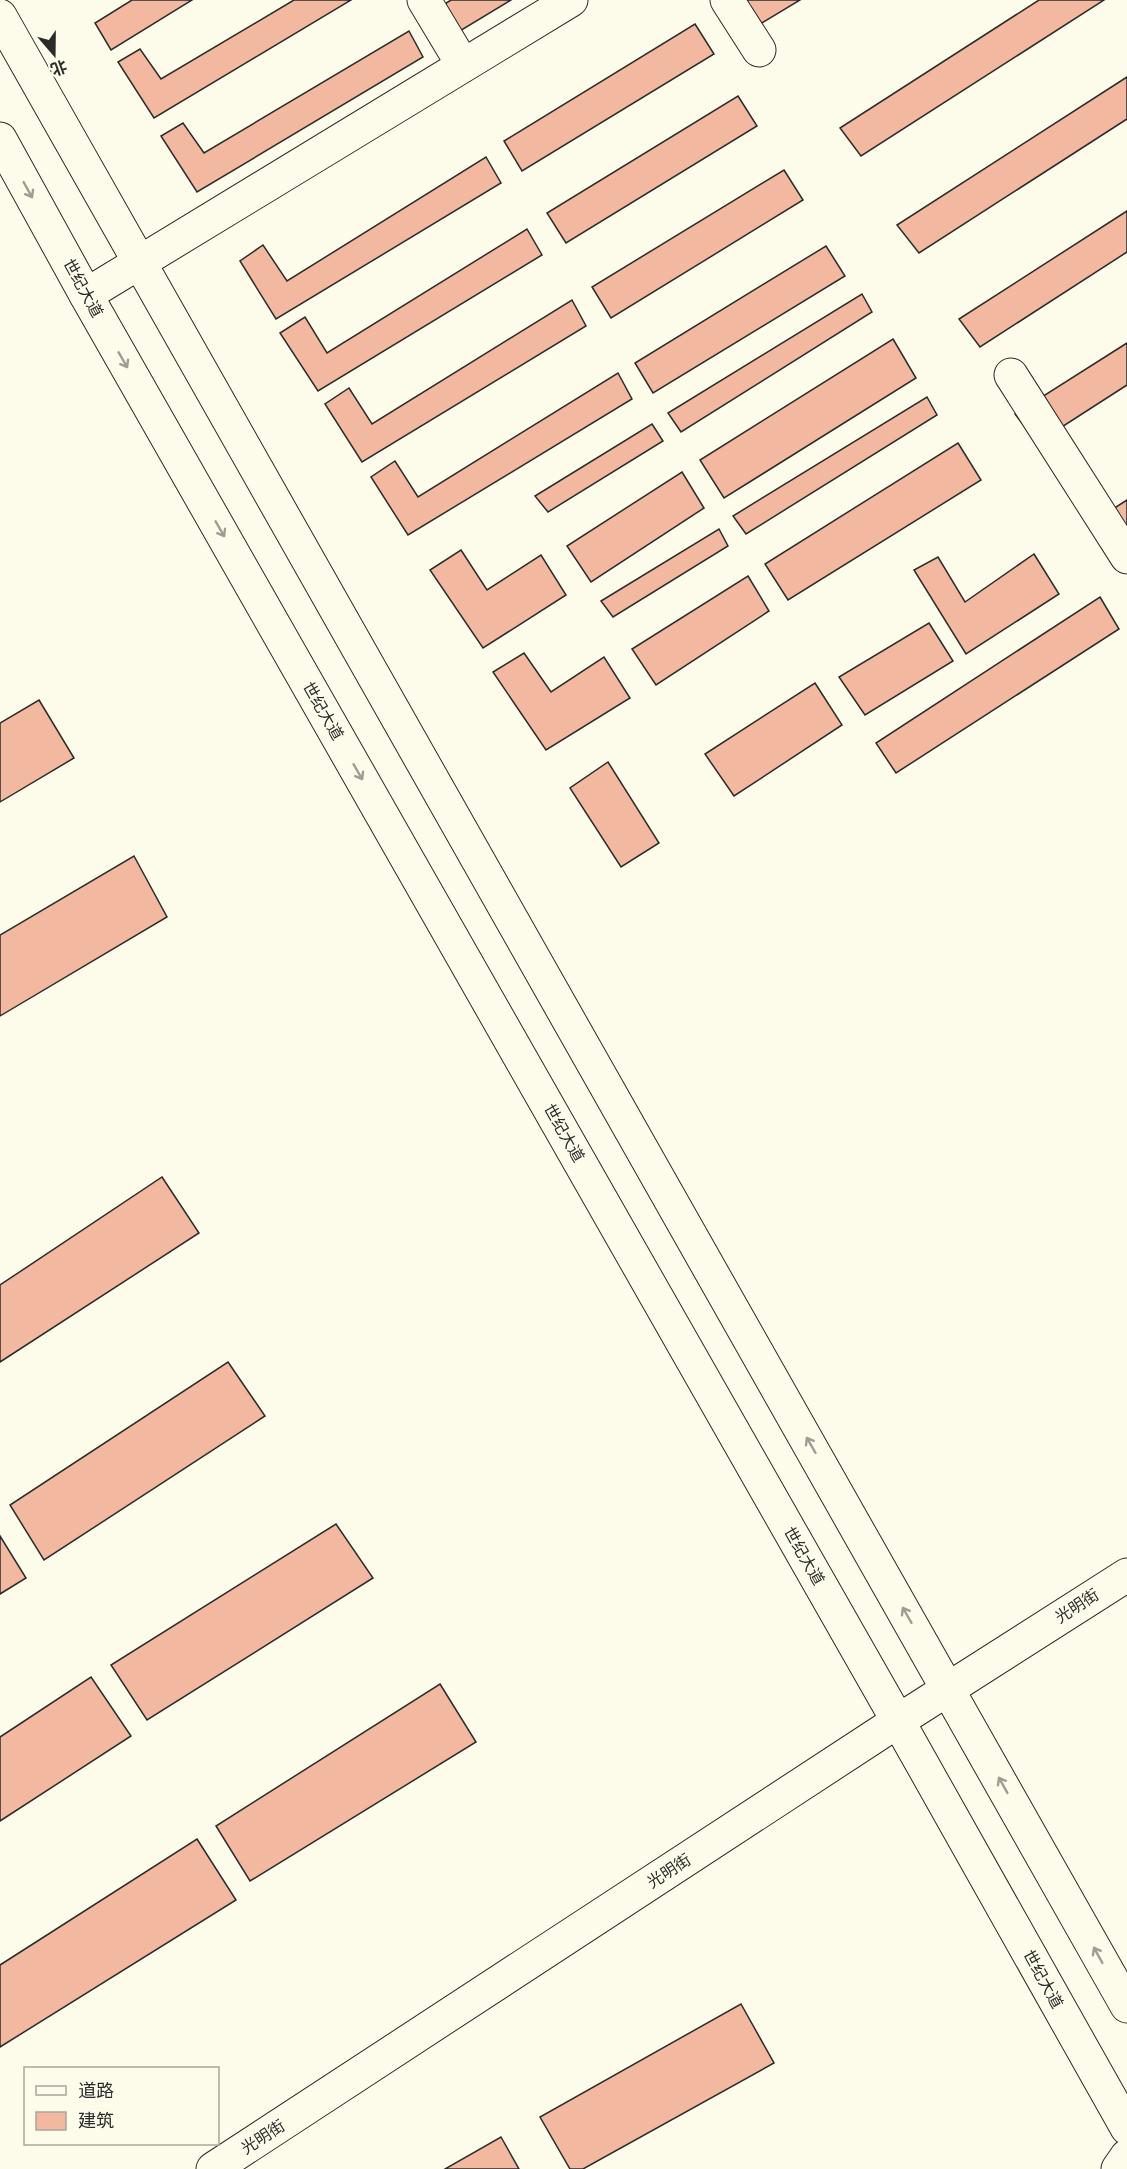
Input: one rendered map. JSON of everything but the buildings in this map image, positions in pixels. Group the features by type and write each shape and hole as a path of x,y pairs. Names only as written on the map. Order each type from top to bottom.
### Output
{"main road":[{"path":"424,0 463,65"},
{"path":"86,295 571,0"},
{"path":"727,0 759,50"},
{"path":"0,16 1127,2006"},
{"name":"世纪大道","path":"0,139 86,295 898,1721 1127,2128"},
{"path":"1011,375 1127,557"},
{"name":"光明街","path":"213,2169 898,1721 1127,1575"},
{"path":"1118,2169 1127,2156"}]}
